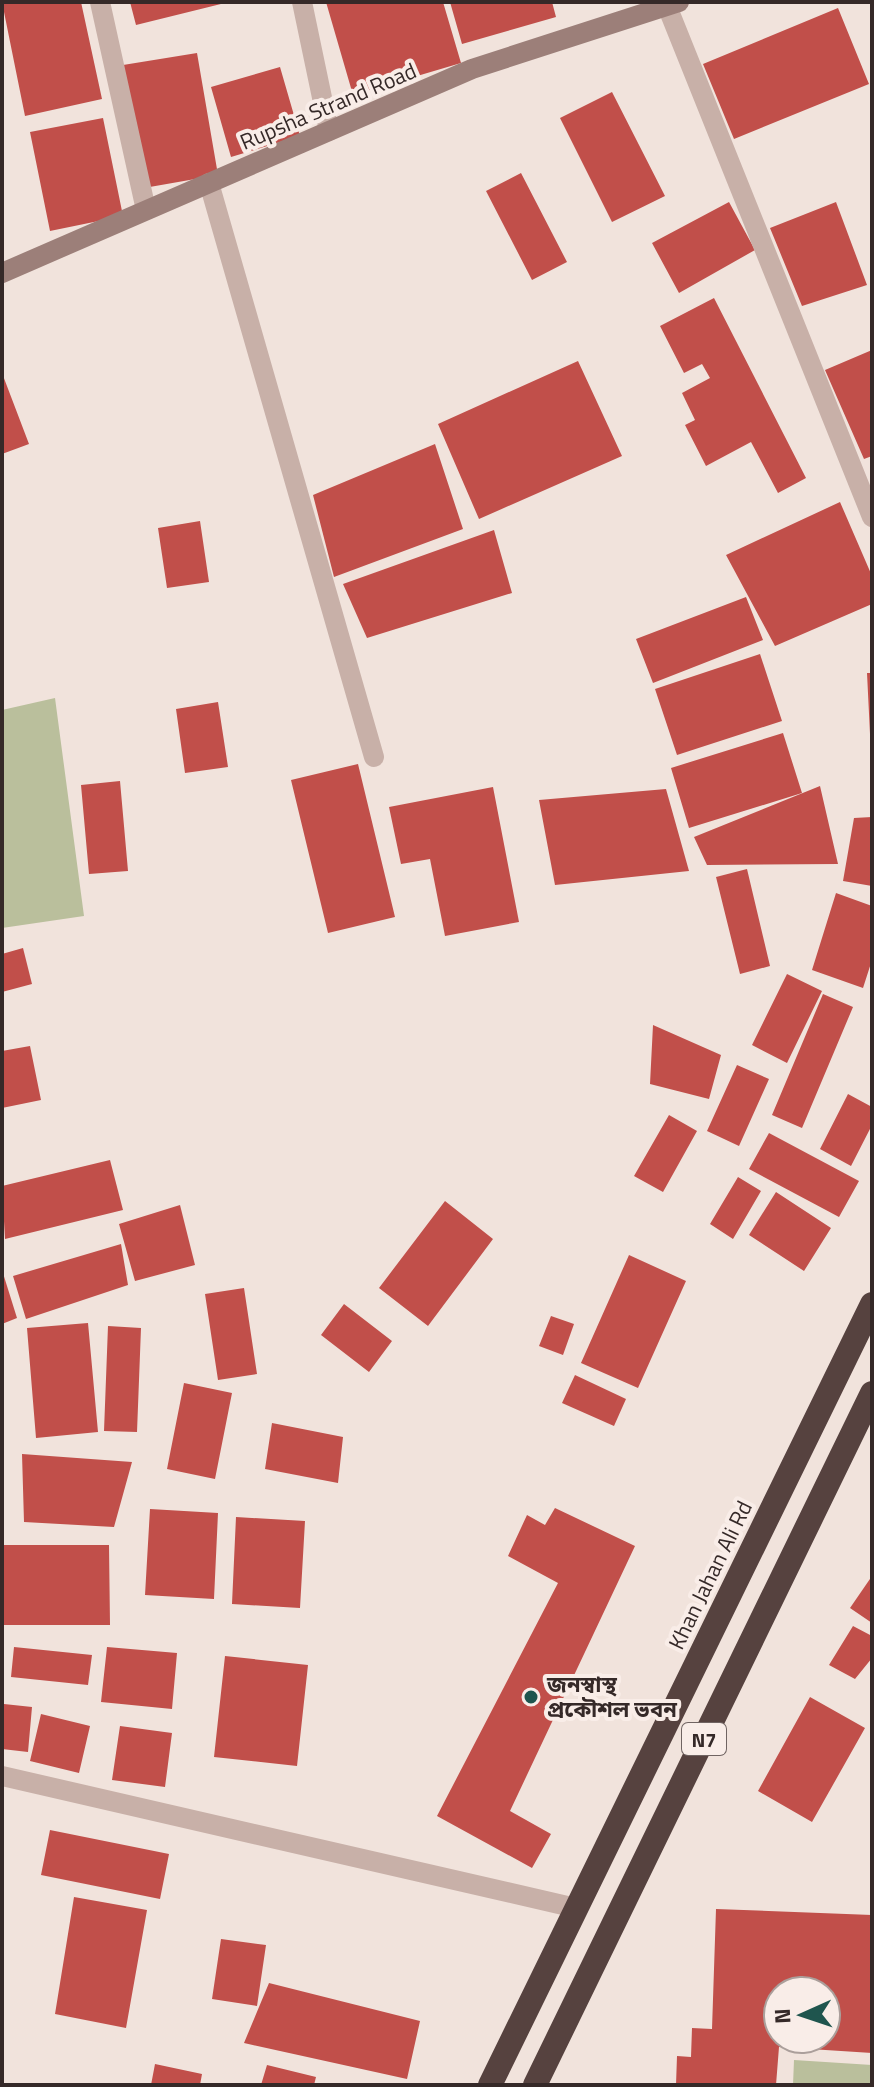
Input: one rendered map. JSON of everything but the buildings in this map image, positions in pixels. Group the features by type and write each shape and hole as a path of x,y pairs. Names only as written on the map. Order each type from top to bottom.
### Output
{"highway":[{"name":"Khan Jahan Ali Rd","path":"490,2085 872,1304"},
{"name":"N7","path":"535,2085 872,1393"}],"street":[{"path":"100,2 146,210"},
{"path":"302,2 329,131"},
{"path":"673,4 872,517"},
{"name":"Rupsha Strand Road","path":"2,273 472,69 673,4"},
{"path":"209,183 374,757"},
{"path":"2,1776 576,1908"}],"green space":[{"path":"55,698 84,916 2,928 2,710"},
{"path":"794,2060 872,2065 872,2085 793,2085"}],"place":[{"name":"জনস্বাস্থ প্রকৌশল ভবন","path":"531,1697"}]}
